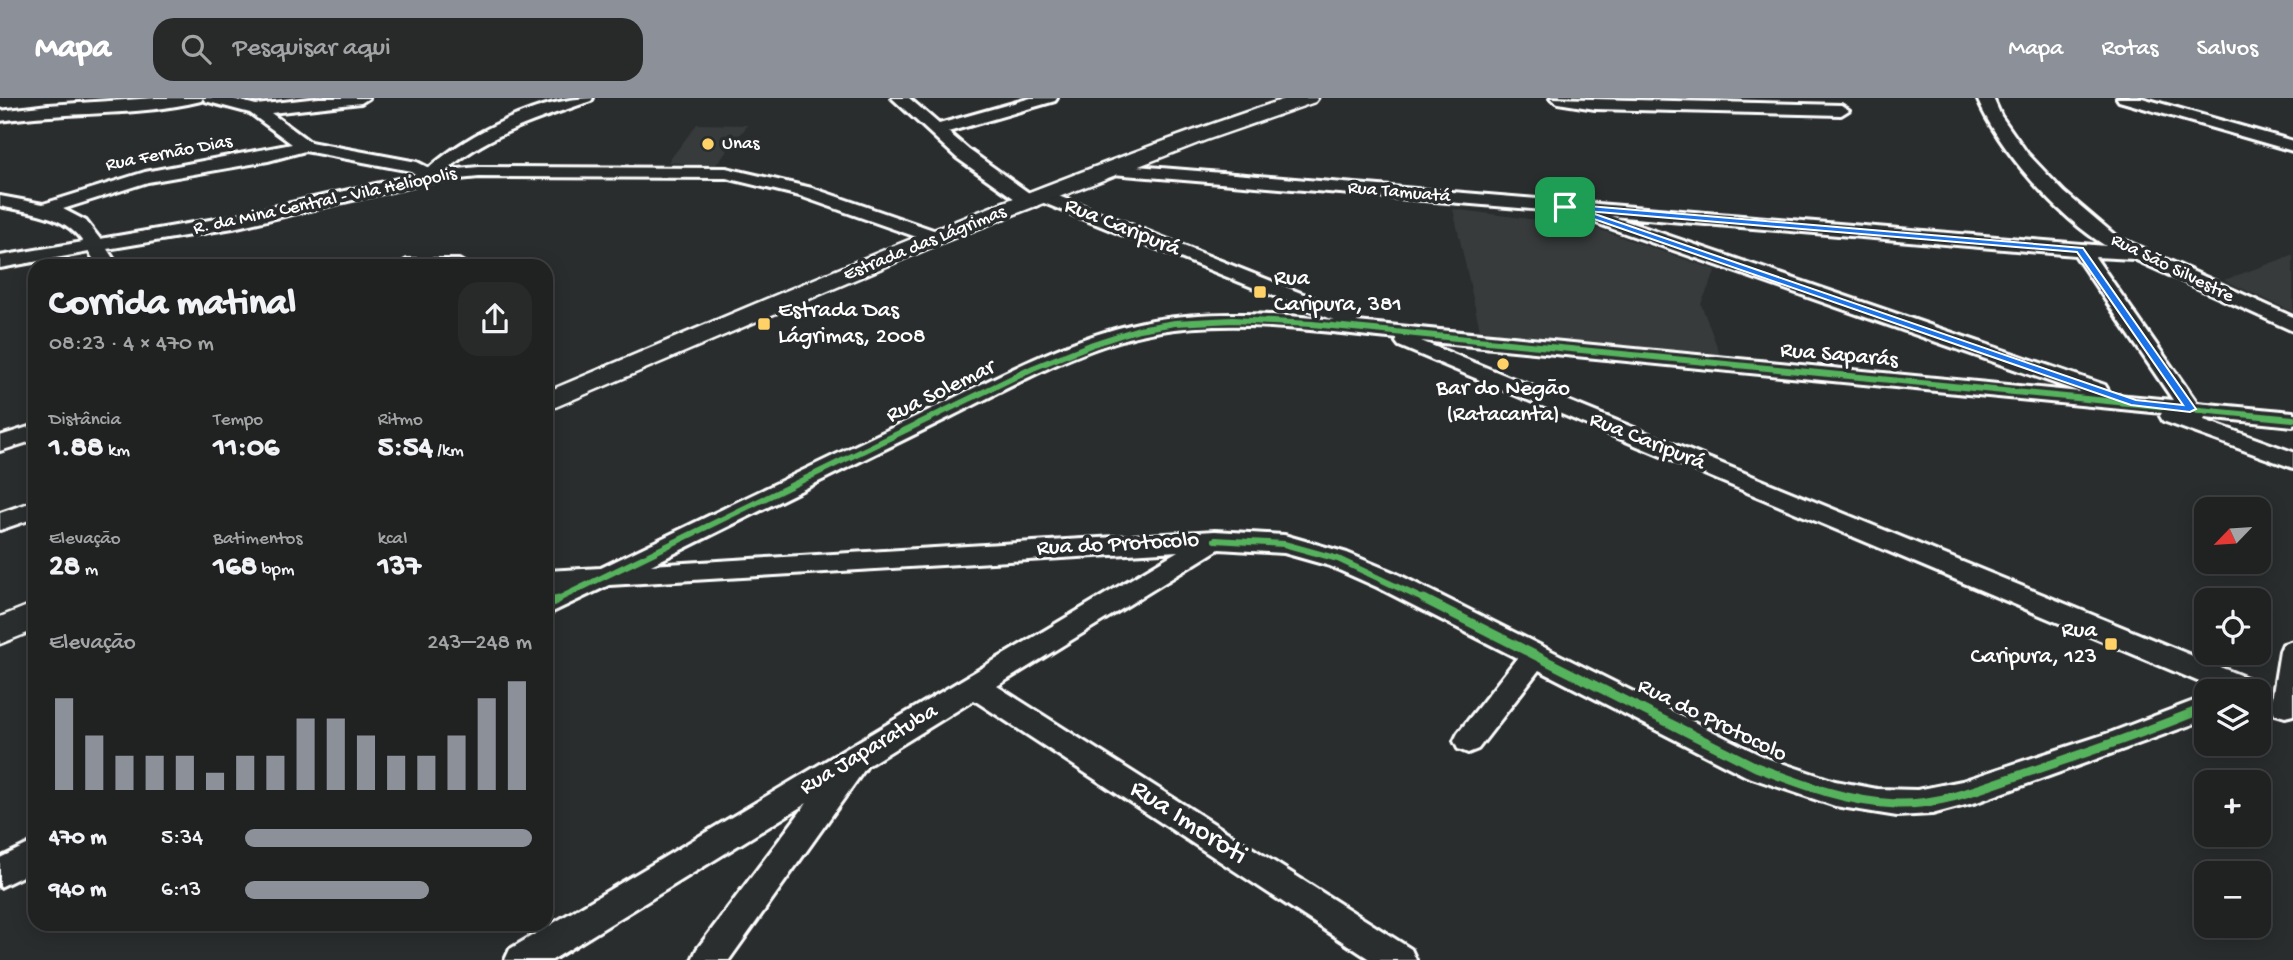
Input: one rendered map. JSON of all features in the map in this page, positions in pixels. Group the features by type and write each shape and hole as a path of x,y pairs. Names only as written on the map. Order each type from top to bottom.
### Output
{"main road":[{"name":"Estrada das Lágrimas","path":"553,396 936,237 1223,126 1308,98"},
{"path":"0,631 28,619"}],"street":[{"path":"0,116 195,98"},
{"path":"211,98 256,110 305,146 417,167 429,177 440,166 508,127 585,98"},
{"path":"256,110 361,98"},
{"name":"Rua Caripurá","path":"901,98 995,179 1038,199 1381,332 2218,679"},
{"path":"936,130 1024,101 1049,98"},
{"path":"1558,98 1595,104 1706,101 1841,110"},
{"name":"Rua São Silvestre","path":"1985,98 2006,136 2091,228 2132,254 2293,325"},
{"path":"2125,98 2293,146"},
{"name":"Rua Fernão Dias","path":"43,210 145,177 268,156 305,146"},
{"name":"Rua Tamuatá","path":"1112,169 2132,254"},
{"name":"R. da Mina Central - Vila Heliopolis","path":"0,262 233,222 429,177 518,171 726,173 757,178 797,190 936,237"},
{"path":"0,201 68,218 80,226 103,259"},
{"path":"1565,207 2135,403 2197,418 2290,459"},
{"name":"Rua Tamuatá","path":"1651,236 1659,224 1686,217"},
{"path":"2080,249 2197,418"},
{"name":"Rua Solemar","path":"553,602 1033,368 1115,336 1168,324 1257,321 1381,332"},
{"name":"Rua Saparás","path":"1381,332 2135,403"},
{"path":"2197,418 2263,416 2293,419"},
{"path":"2263,416 2256,425 2262,439 2290,459"},
{"path":"0,444 28,434"},
{"path":"0,522 28,512"},
{"name":"Rua do Protocolo","path":"553,580 1215,540 1284,544 1338,559 1386,580 1756,767 1811,789 1862,799 1916,803 1977,789 2152,730 2194,712"},
{"name":"Rua Japaratuba","path":"522,960 1215,540"},
{"path":"2289,708 2293,651"},
{"path":"1468,741 1536,654"},
{"name":"Rua Imoroti","path":"976,687 1399,960"},
{"name":"Rua Caripurá","path":"2271,701 2289,708"},
{"path":"709,960 859,755"},
{"path":"0,873 28,859"}],"shaded area":[{"name":"Unas","path":"697,124 748,125 715,166 668,162"},
{"path":"1453,209 1592,227 1716,270 1701,304 1721,357 1480,330"},
{"path":"2293,255 2293,312 2224,280"}],"cycle path":[{"path":"553,602 1033,368 1124,333 1194,321 1312,324 2293,419"},
{"path":"1215,540 1284,544 1338,559 1386,580 1756,767 1814,788 1856,799 1897,804 1932,801 1962,794 2122,740 2194,712"}],"place":[{"name":"Unas","path":"708,144"},
{"name":"Rua Caripura, 381","path":"1260,292"},
{"name":"Estrada Das Lágrimas, 2008","path":"764,324"},
{"name":"Bar do Negão (Ratacanta)","path":"1503,364"},
{"name":"Rua Caripura, 123","path":"2111,644"}],"route":[{"path":"1565,207 2080,249 2190,409 2135,403 1565,207"}]}
